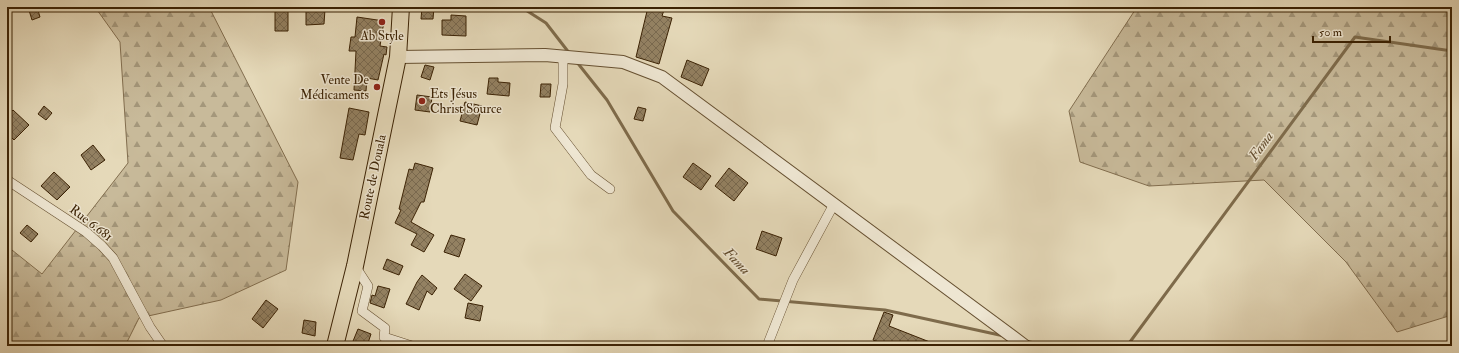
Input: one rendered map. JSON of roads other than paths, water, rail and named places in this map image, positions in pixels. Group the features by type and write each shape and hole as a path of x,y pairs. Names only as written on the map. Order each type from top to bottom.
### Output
{"highway":[{"name":"Route de Douala","path":"335,346 355,266 398,58 401,7"}],"street":[{"path":"398,58 545,55 623,62 662,77 1024,345"},
{"path":"563,57 563,84 555,128 591,175 610,189"},
{"name":"Rue 6.681","path":"7,180 86,232 102,246 113,258 150,327 163,346"},
{"path":"767,346 793,280 834,204"},
{"path":"355,266 368,286 362,311 385,328 384,337 412,346"}],"waterway":[{"name":"Fama","path":"521,7 546,23 570,54"},
{"name":"Fama","path":"1127,346 1355,37 1452,51"},
{"name":"Fama","path":"576,61 607,100 673,211 759,299 885,310 1004,336"},
{"name":"Fama","path":"1025,341 1049,346"}],"place":[{"name":"Ab Style","path":"382,22"},
{"name":"Vente De Médicaments","path":"377,87"},
{"name":"Ets Jésus Christ Source","path":"422,101"}]}
